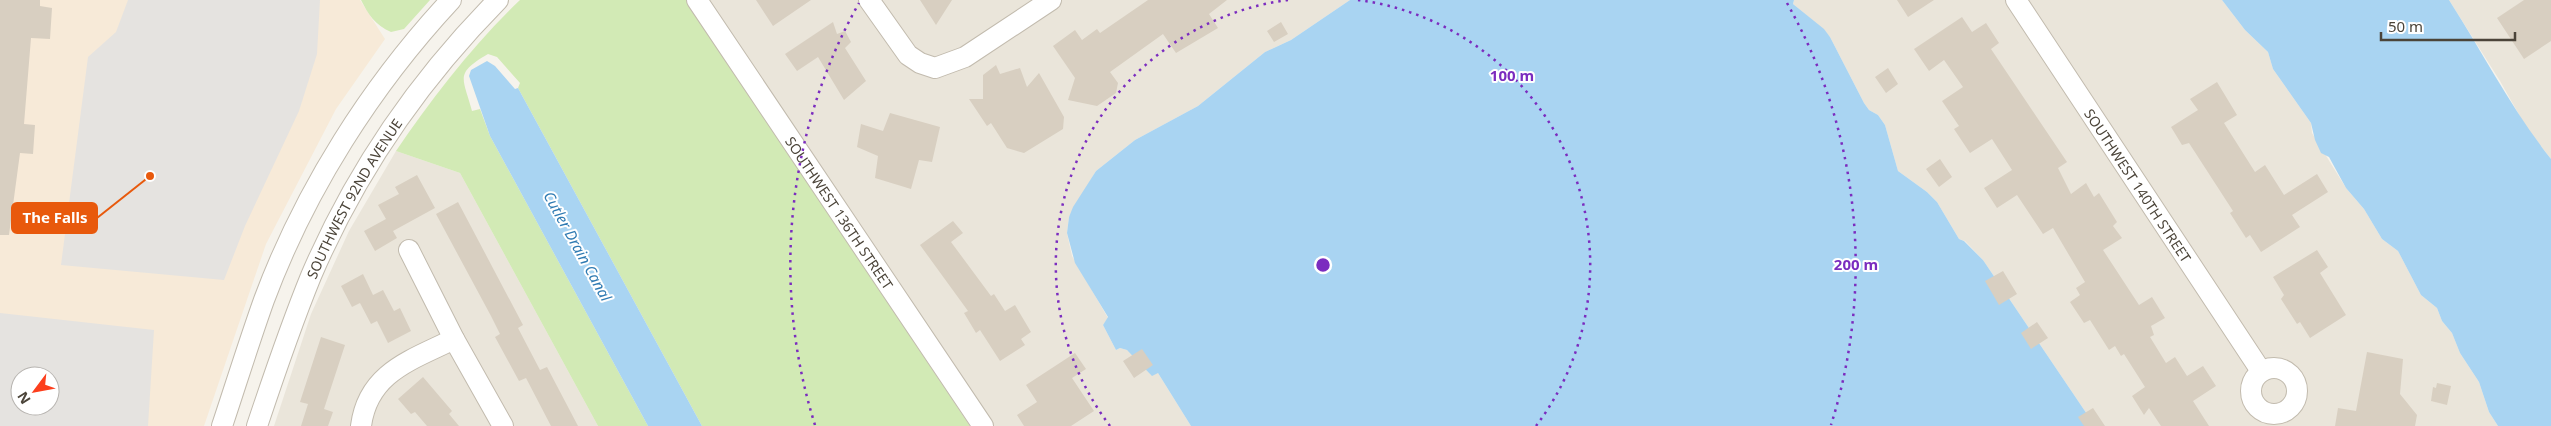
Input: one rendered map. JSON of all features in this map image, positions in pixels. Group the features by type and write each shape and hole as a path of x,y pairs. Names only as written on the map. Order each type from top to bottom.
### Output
{"street":[{"path":"222,426 265,299 296,227 326,171 376,92 419,36 451,0"},
{"name":"SOUTHWEST 92ND AVENUE","path":"258,426 288,334 312,274 361,178 421,88 461,39 498,0"},
{"name":"SOUTHWEST 136TH STREET","path":"697,0 983,426"},
{"path":"870,0 908,55 920,64 935,68 952,64 971,54 1051,0"},
{"name":"SOUTHWEST 140TH STREET","path":"2016,0 2261,371"},
{"path":"410,250 454,339 503,426"},
{"path":"361,426 368,398 383,379 410,360 454,339"}],"shaded area":[{"path":"0,0 360,0 385,39 336,109 266,244 204,426 0,426"},
{"path":"128,0 320,0 317,54 299,111 245,226 224,280 61,265 88,57 116,32"},
{"path":"686,0 1350,0 1291,40 1265,52 1198,106 1135,140 1096,171 1069,217 1067,233 1072,256 1108,318 1103,325 1116,350 1120,348 1127,350 1158,373 1191,426 970,426"},
{"path":"1794,0 2222,0 2245,30 2268,52 2273,69 2311,123 2312,133 2346,188 2364,209 2382,239 2398,251 2421,295 2437,308 2442,321 2452,333 2460,353 2479,382 2489,412 2498,426 2095,426 1983,260 1965,241 1959,239 1937,202 1927,192 1898,171 1885,125 1878,115 1869,110 1864,103 1830,37 1793,4"},
{"path":"2449,0 2551,0 2551,159 2526,127 2500,81"},
{"path":"396,151 460,173 598,426 274,426 311,314 349,231"},
{"path":"0,313 154,330 148,426 0,426"}],"green space":[{"path":"361,0 430,0 404,29 391,32 373,19"},
{"path":"520,0 686,0 970,426 702,426 518,88 520,83 497,57 488,54 470,67 464,77 472,111 480,109 490,136 648,426 598,426 460,173 396,151 454,72"}],"water":[{"path":"1350,0 1794,0 1793,4 1824,29 1830,37 1864,103 1869,110 1878,115 1885,125 1898,171 1927,192 1937,202 1959,239 1964,241 1983,260 2095,426 1191,426 1158,373 1152,376 1127,350 1120,348 1116,350 1103,325 1108,317 1075,263 1067,233 1069,217 1073,207 1096,171 1135,140 1198,106 1265,52 1291,40"},
{"path":"2222,0 2449,0 2511,101 2551,159 2551,426 2498,426 2489,412 2479,382 2460,353 2452,333 2442,321 2437,308 2421,295 2398,251 2382,239 2364,209 2346,188 2329,157 2321,153 2315,140 2311,123 2273,69 2268,52 2245,30"},
{"name":"Cutler Drain Canal","path":"487,61 495,66 515,89 518,88 702,426 648,426 490,136 469,76 471,70"}],"building":[{"path":"0,0 40,0 40,6 52,8 50,39 31,38 24,124 35,125 33,154 20,153 9,235 0,235"},
{"path":"756,0 811,0 773,26"},
{"path":"920,0 952,0 936,25"},
{"path":"1148,0 1227,0 1209,14 1218,28 1176,53 1163,34 1110,72 1118,83 1116,93 1097,106 1068,100 1075,78 1053,46 1075,30 1082,40 1097,29 1100,33"},
{"path":"1897,0 1934,0 1908,17"},
{"path":"2524,0 2551,0 2551,41 2524,59 2497,18"},
{"path":"1962,17 1972,32 1986,23 1999,43 1991,49 2067,162 2058,168 2071,194 2086,183 2094,197 2099,193 2117,222 2113,226 2122,238 2103,250 2139,305 2152,297 2165,318 2151,326 2154,335 2150,337 2166,363 2175,357 2187,376 2203,366 2216,386 2193,401 2209,426 2161,426 2149,408 2144,415 2132,396 2145,387 2124,354 2121,356 2115,346 2109,350 2090,320 2084,323 2070,302 2080,295 2076,288 2085,282 2053,228 2043,234 2017,195 1997,208 1984,188 2012,170 1992,139 1970,153 1954,129 1959,126 1942,101 1963,87 1944,60 1929,71 1914,49"},
{"path":"833,22 837,34 845,31 851,42 845,48 866,81 844,100 818,57 797,71 785,54"},
{"path":"1281,22 1288,34 1274,42 1267,31"},
{"path":"996,65 1000,74 1020,68 1027,87 1039,73 1064,117 1063,129 1024,153 1007,148 991,123 987,126 969,99 983,99 983,75"},
{"path":"1888,68 1898,84 1886,93 1875,77"},
{"path":"2217,82 2237,115 2224,123 2255,172 2265,165 2284,195 2317,174 2328,192 2292,215 2300,227 2261,252 2250,235 2246,238 2230,213 2233,211 2189,143 2182,145 2171,127 2198,110 2190,99"},
{"path":"890,113 940,127 932,162 919,160 911,189 875,178 878,156 857,147 861,124 883,131"},
{"path":"1940,159 1952,177 1939,187 1926,169"},
{"path":"417,175 435,208 393,231 397,238 375,251 364,231 386,219 378,205 399,194 395,187"},
{"path":"458,202 523,325 518,328 540,370 547,367 578,426 551,426 526,378 519,381 495,337 500,334 436,214"},
{"path":"953,221 963,233 951,242 991,296 994,294 1005,311 1015,305 1031,332 1021,339 1025,345 1000,361 980,330 976,333 964,313 968,311 920,245"},
{"path":"2317,250 2328,267 2320,273 2346,315 2310,338 2300,322 2297,324 2281,299 2284,295 2273,277"},
{"path":"2003,271 2017,294 1999,305 1985,281"},
{"path":"363,274 373,295 383,290 394,311 400,308 411,331 388,343 377,321 371,324 360,303 352,307 341,286"},
{"path":"2037,322 2048,338 2031,349 2021,333"},
{"path":"321,337 345,345 324,409 333,412 328,426 301,426 308,404 300,402"},
{"path":"1142,349 1153,365 1134,378 1123,361"},
{"path":"2367,352 2403,359 2400,394 2417,415 2415,426 2335,426 2338,408 2356,411"},
{"path":"1075,353 1086,369 1072,378 1094,411 1071,426 1024,426 1017,415 1037,402 1026,385"},
{"path":"423,377 452,411 449,414 459,426 427,426 415,412 411,414 398,399"},
{"path":"2437,383 2451,386 2447,405 2431,401 2433,387 2436,388"},
{"path":"2093,408 2105,426 2084,426 2078,417"}],"place":[{"name":"The Falls","path":"150,176"}]}
